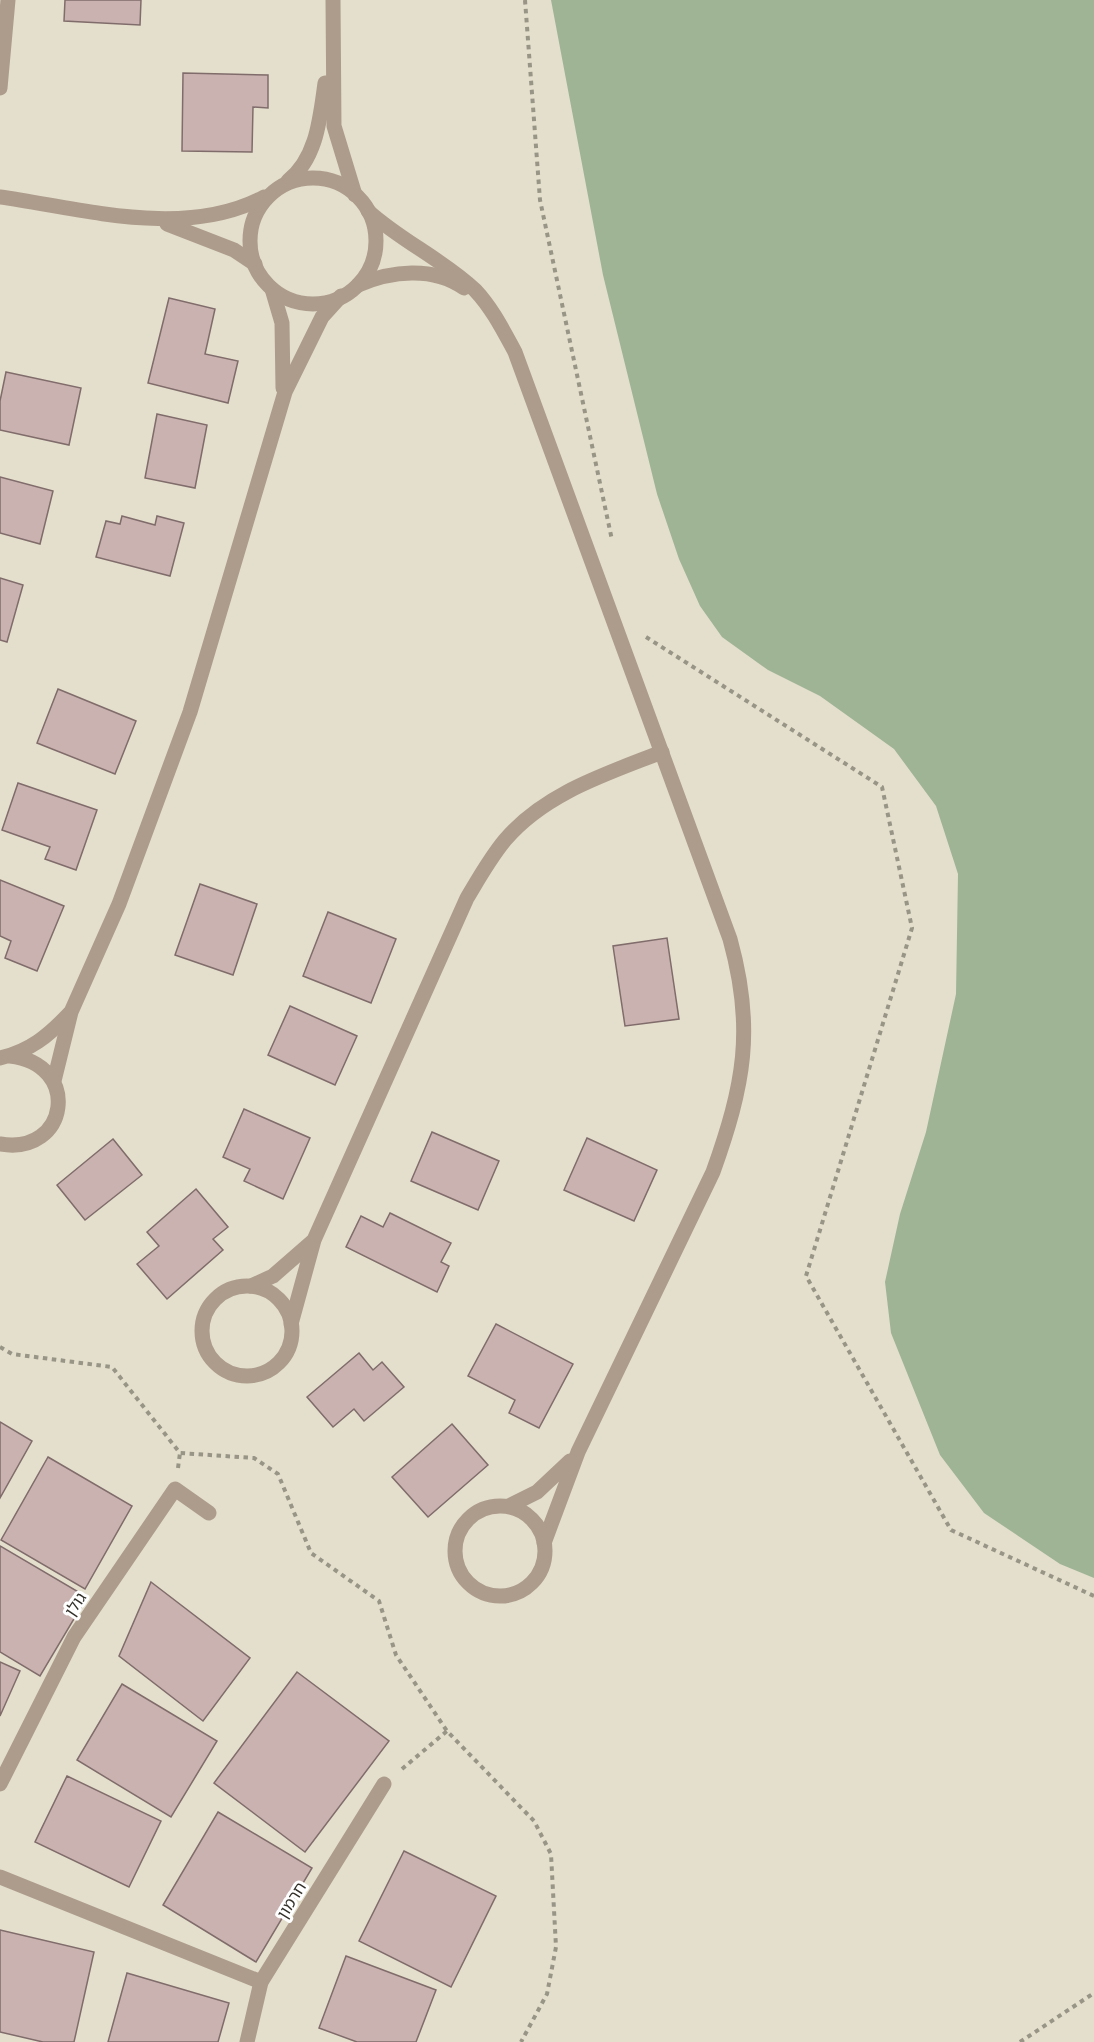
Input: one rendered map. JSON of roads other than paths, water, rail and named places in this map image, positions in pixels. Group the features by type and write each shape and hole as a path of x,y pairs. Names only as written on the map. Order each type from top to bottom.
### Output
{"street":[{"path":"0,88 8,0"},
{"path":"333,0 334,126 355,195"},
{"path":"0,197 153,219 196,219 221,215 243,208 269,195 301,171 309,155 320,120 332,42"},
{"path":"287,183 307,178 329,180 355,195 368,211 404,239 452,271 497,318 514,352 730,939 740,974 746,1019 741,1076 730,1123 713,1172 578,1452 544,1544 540,1570 523,1589 497,1595 480,1590 465,1579 459,1569 455,1545 465,1522 484,1508 509,1506 537,1492 578,1452"},
{"path":"255,264 250,233 256,212 269,195"},
{"path":"357,285 372,262 376,242 373,222 368,211"},
{"path":"153,219 198,234 234,250 255,264 272,289 282,323 283,400"},
{"path":"272,289 290,299 309,304 330,302 357,285 380,275 398,273 435,276 457,283 486,304"},
{"path":"0,1144 25,1144 37,1139 48,1131 55,1120 59,1107 54,1081 72,1012 119,904 187,722 283,400 306,346 322,317 341,296"},
{"path":"314,1240 273,1276 251,1286 231,1288 220,1294 206,1313 202,1337 213,1359 222,1368 245,1376 258,1374 270,1369 288,1350 291,1324 314,1240 467,898 487,863 506,839 554,799 606,774 662,752"},
{"path":"5,1057 40,1042 72,1012"},
{"path":"5,1057 36,1062 54,1081"},
{"path":"251,1286 269,1292 280,1300 291,1324"},
{"name":"גולן","path":"0,1784 74,1637 174,1489 209,1513"},
{"path":"509,1506 532,1520 544,1544"},
{"name":"חרמון","path":"247,2042 261,1982 384,1784"},
{"path":"0,1877 261,1982"}]}
